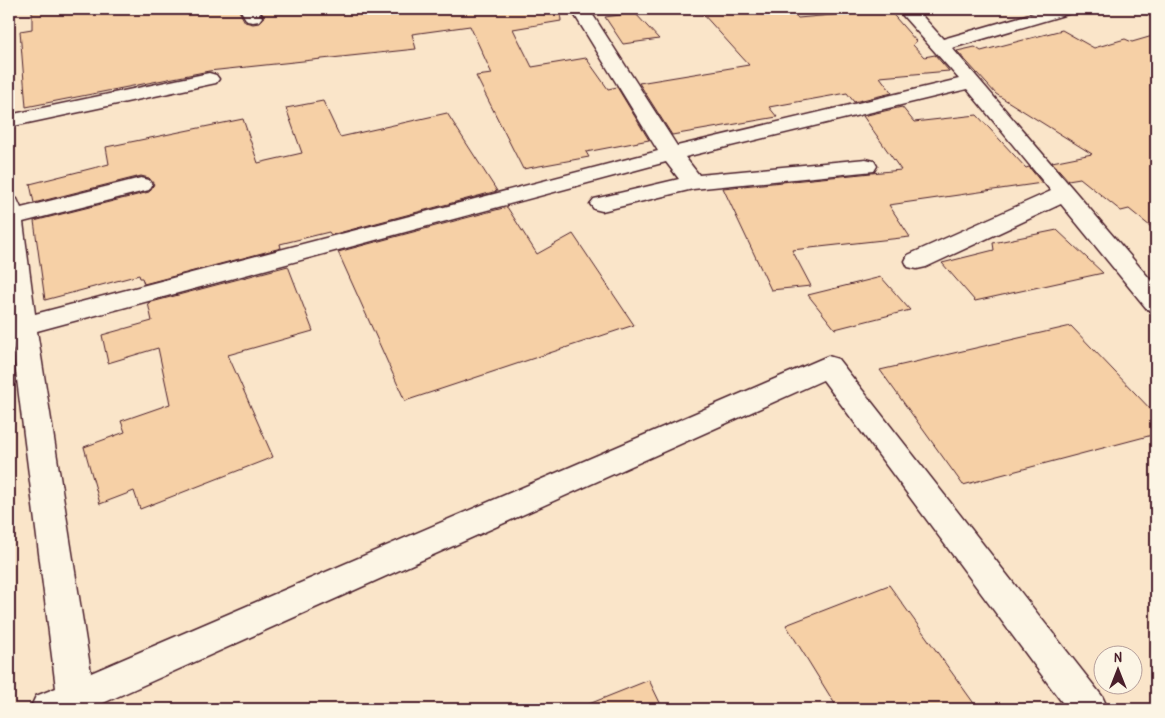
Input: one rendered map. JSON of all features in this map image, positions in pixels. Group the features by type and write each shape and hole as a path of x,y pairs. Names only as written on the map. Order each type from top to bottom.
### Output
{"street":[{"path":"580,9 671,154 692,182"},
{"path":"906,9 972,82 1156,303"},
{"path":"939,46 1065,9"},
{"path":"9,121 210,79"},
{"path":"23,326 671,154 972,82"},
{"path":"602,204 692,182 866,166"},
{"path":"141,185 10,211 63,704 828,366 1089,709"},
{"path":"917,261 1065,194"}],"shaded area":[{"path":"9,9 1156,9 1156,709 9,709"}],"building":[{"path":"32,9 238,9 245,22 253,24 259,23 264,18 260,9 560,9 561,21 513,29 532,67 586,58 608,89 617,87 649,140 586,152 589,157 523,169 476,76 492,74 470,26 412,34 416,49 209,71 26,107 20,31 32,29"},
{"path":"728,9 788,9 798,18 889,10 916,41 913,45 924,57 935,55 949,71 880,77 892,93 854,102 847,93 769,107 777,117 672,135 639,83 749,65 702,13"},
{"path":"635,13 659,39 623,44 605,17"},
{"path":"1062,30 1094,48 1125,39 1132,42 1156,35 1156,231 1129,209 1121,211 1080,178 1068,180 1052,162 1092,154 996,94 957,51 975,47 981,51"},
{"path":"323,101 340,137 447,113 497,191 331,235 329,232 280,244 281,248 144,284 139,275 45,300 34,221 149,192 154,184 149,178 141,176 34,203 30,184 109,164 106,147 243,119 258,163 302,153 286,108"},
{"path":"902,107 914,122 977,115 1026,168 1029,167 1042,183 889,205 910,237 792,250 811,286 771,290 723,188 901,170 863,116"},
{"path":"507,207 537,254 573,234 634,325 405,401 338,252"},
{"path":"1057,230 1103,273 975,301 942,263 994,250 993,243"},
{"path":"288,266 313,331 228,355 273,457 140,509 134,491 100,504 84,447 125,432 121,421 170,404 158,348 108,363 102,335 152,321 148,303"},
{"path":"881,277 910,310 835,329 808,295"},
{"path":"1071,326 1156,415 1156,434 963,485 880,370"},
{"path":"889,585 978,709 838,709 786,625"},
{"path":"649,680 663,709 579,709 579,708"}]}
